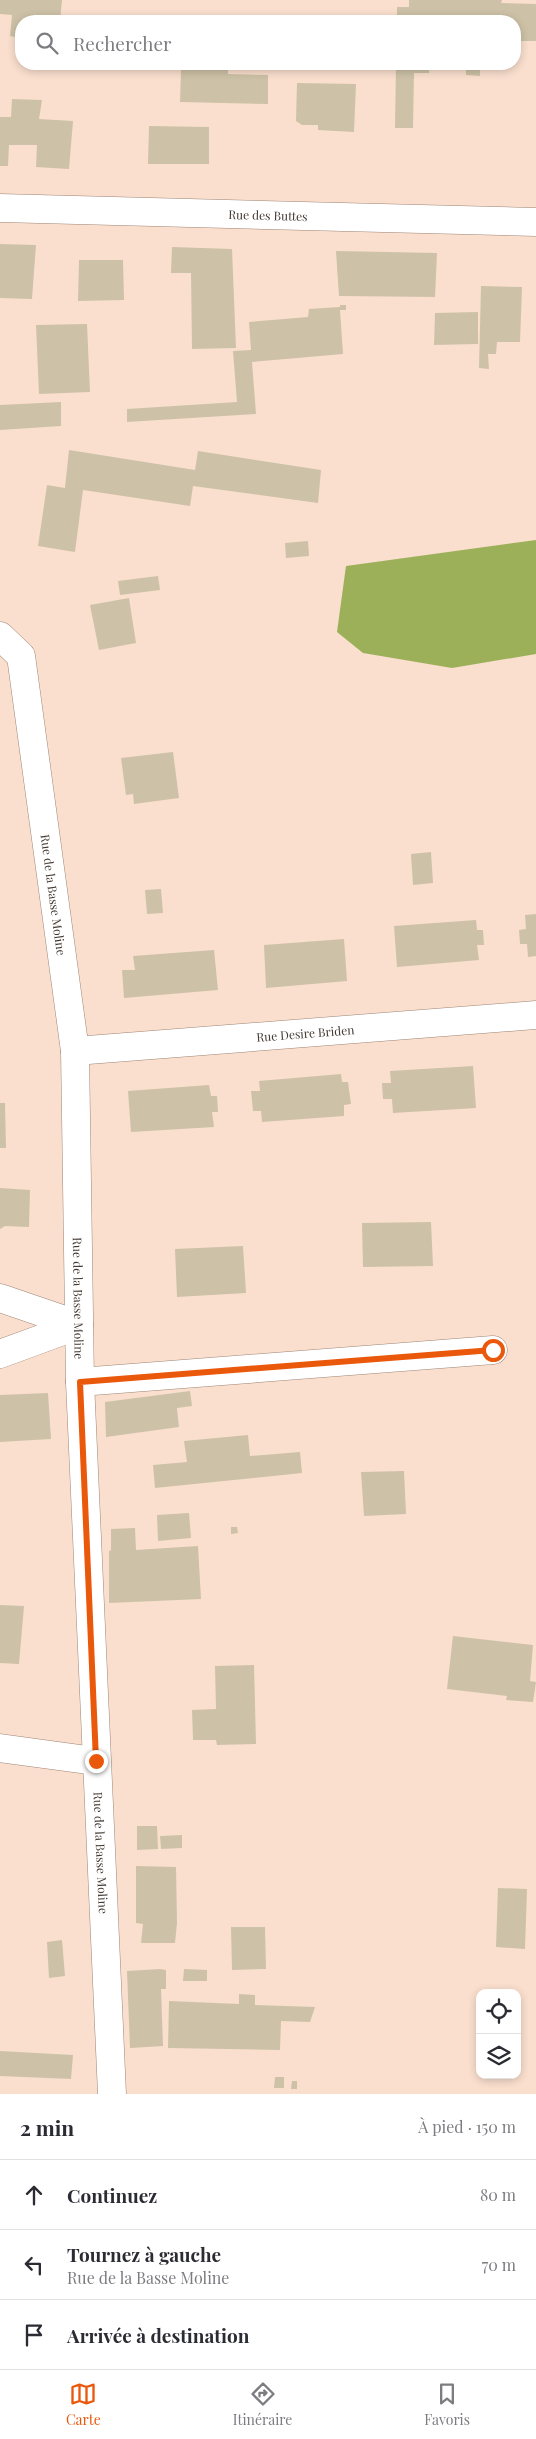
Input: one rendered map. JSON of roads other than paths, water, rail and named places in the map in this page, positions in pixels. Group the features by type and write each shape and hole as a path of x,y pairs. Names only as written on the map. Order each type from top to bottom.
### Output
{"street":[{"name":"Rue des Buttes","path":"0,208 536,222"},
{"name":"Rue de la Basse Moline","path":"0,636 21,656 75,1050 80,1382 112,2094"},
{"name":"Rue Desire Briden","path":"75,1050 536,1014"},
{"path":"0,1298 79,1325"},
{"path":"0,1354 79,1325"},
{"path":"80,1382 493,1350"},
{"path":"0,1748 96,1761"}]}
